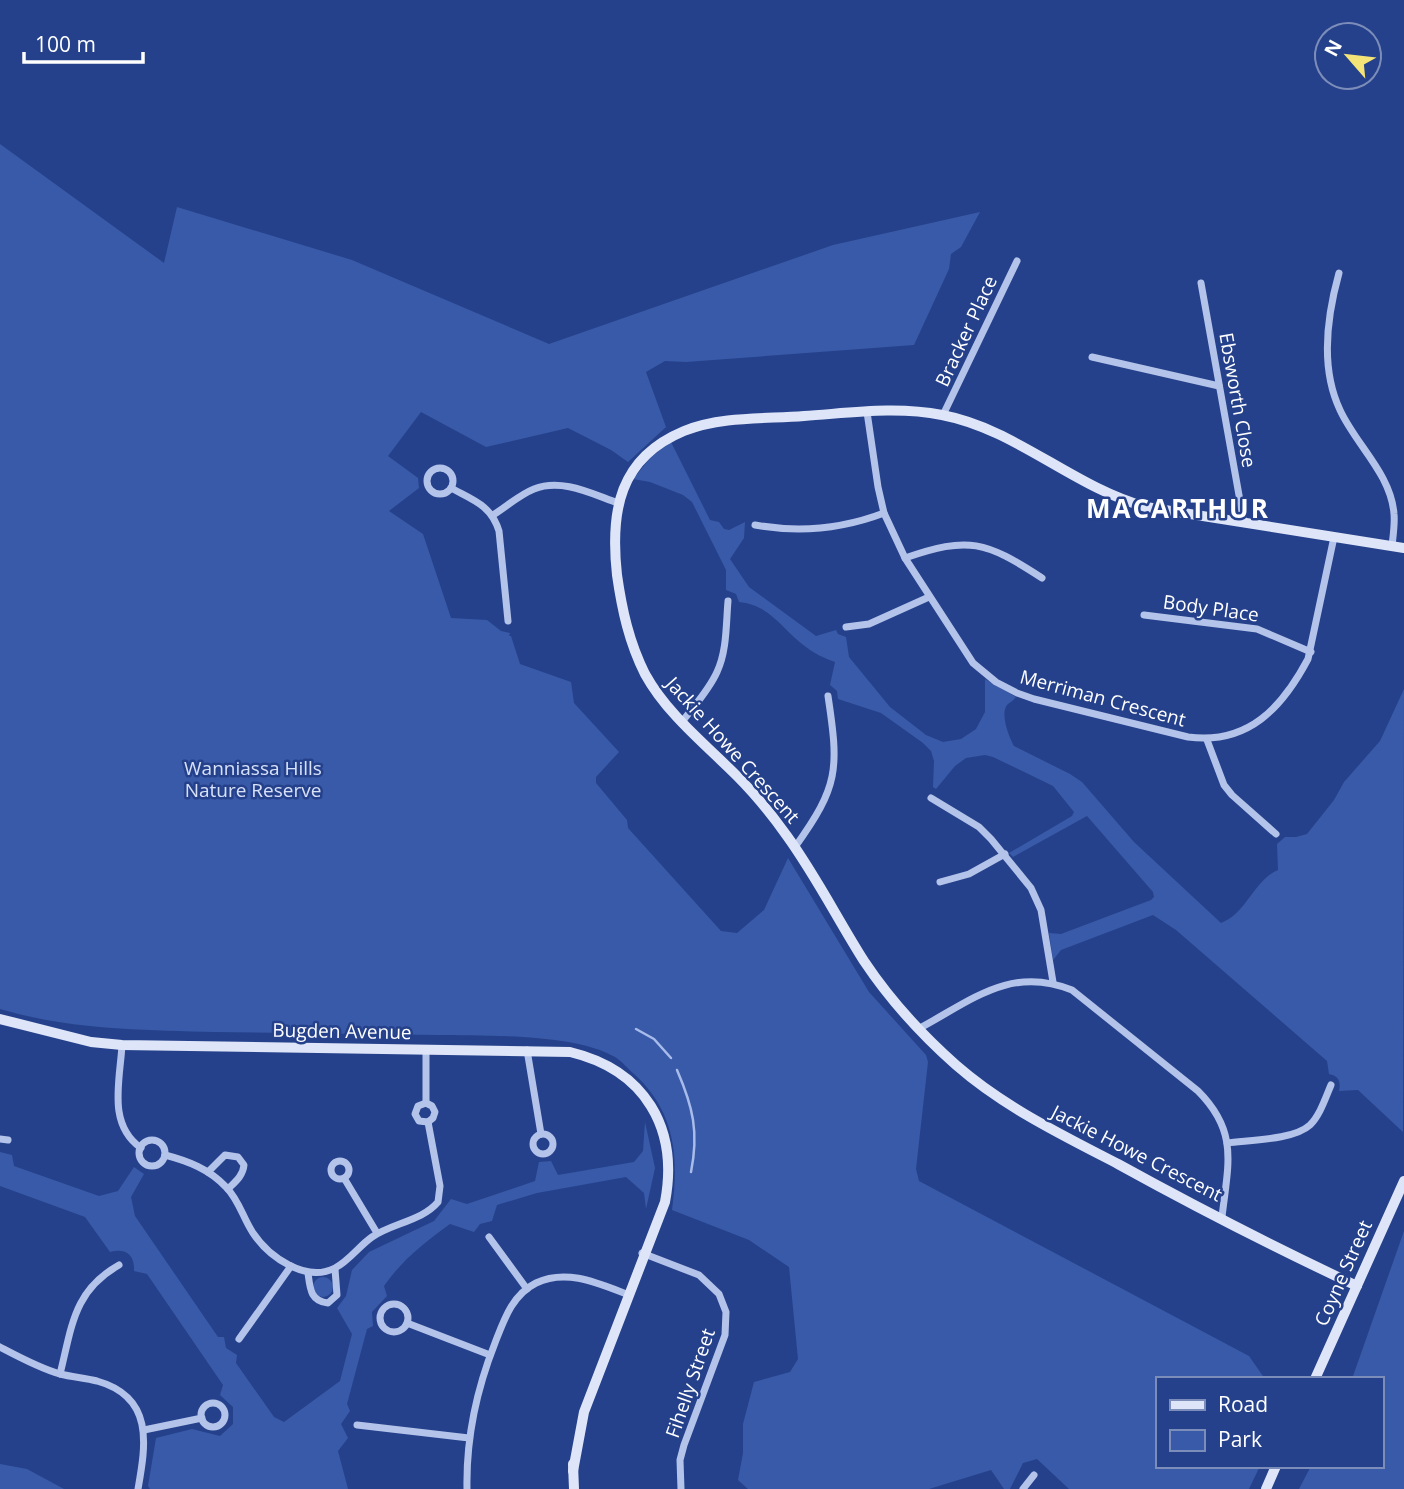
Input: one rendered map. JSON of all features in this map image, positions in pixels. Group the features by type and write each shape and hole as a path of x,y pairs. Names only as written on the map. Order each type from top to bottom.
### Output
{"street":[{"name":"Bracker Place","path":"943,415 1017,261"},
{"path":"1339,273 1331,301 1328,361 1330,379 1343,416 1391,496 1394,518 1392,546"},
{"name":"Ebsworth Close","path":"1201,283 1244,523"},
{"path":"1092,357 1219,386"},
{"name":"Jackie Howe Crescent","path":"1357,1286 1276,1248 1014,1108 966,1073 918,1029 864,960 795,847 741,780 682,722 652,685 632,646 625,622 614,545 615,519 618,503 629,477 640,462 662,443 688,430 718,422 895,410 943,415 986,429 1080,481 1132,503 1404,548"},
{"name":"Merriman Crescent","path":"867,412 884,513 905,558 973,663 1009,690 1034,699 1207,740 1233,736 1262,720 1301,671 1311,652 1334,537"},
{"path":"493,515 528,492 554,485 575,488 618,503"},
{"path":"451,488 480,504 493,515 499,531 508,621"},
{"path":"755,525 785,530 837,527 884,513"},
{"path":"905,558 939,547 969,544 1001,552 1042,578"},
{"path":"846,627 869,624 929,597"},
{"path":"682,722 718,671 729,601"},
{"name":"Body Place","path":"1144,615 1257,629 1311,652"},
{"path":"795,847 824,803 833,775 835,744 828,696"},
{"path":"1207,740 1224,785 1276,834"},
{"path":"931,797 979,827 1031,888 1044,926 1053,982"},
{"path":"940,882 969,874 1004,854"},
{"path":"918,1029 1006,983 1037,980 1053,982 1072,990 1209,1102 1222,1122 1227,1143 1228,1165 1222,1217"},
{"name":"Bugden Avenue","path":"0,1019 91,1042 122,1045 570,1052 607,1064 630,1081 657,1120 665,1164 663,1201 578,1423 572,1448 574,1489"},
{"path":"122,1045 118,1114 123,1130 141,1147 141,1158 148,1165 159,1164 164,1150 158,1142 148,1141 141,1147"},
{"path":"426,1049 426,1103"},
{"path":"527,1050 541,1134"},
{"path":"1227,1143 1290,1135 1304,1130 1319,1114 1331,1085"},
{"path":"426,1103 432,1106 435,1112 433,1118 428,1122 419,1121 415,1114 418,1106 426,1103"},
{"path":"164,1156 187,1161 208,1172 228,1189 260,1242 291,1266 308,1273 319,1273 335,1269 377,1233 425,1213 438,1202 440,1186 428,1122"},
{"path":"208,1172 225,1155 238,1157 244,1165 243,1170 241,1176 228,1189"},
{"path":"344,1178 377,1233"},
{"name":"Coyne Street","path":"1316,1377 1404,1181"},
{"path":"489,1237 527,1289"},
{"name":"Fihelly Street","path":"643,1253 699,1276 719,1294 726,1312 725,1335 680,1460 681,1489"},
{"path":"61,1374 74,1318 83,1297 92,1284 119,1265"},
{"path":"239,1339 291,1266"},
{"path":"308,1273 310,1293 318,1301 328,1303 337,1295 335,1269"},
{"path":"467,1489 469,1438 477,1393 506,1314 515,1300 538,1282 572,1277 627,1294"},
{"path":"388,1305 399,1305 407,1312 407,1323 400,1331 389,1331 382,1324 381,1313 388,1305"},
{"path":"407,1323 490,1355"},
{"path":"0,1347 40,1367 99,1382 118,1391 134,1406 144,1430 145,1450 138,1489"},
{"path":"144,1430 202,1418"},
{"path":"357,1425 469,1438"},
{"path":"1266,1489 1275,1468"},
{"path":"1023,1489 1034,1475"}],"green space":[{"name":"Wanniassa Hills Nature Reserve","path":"0,144 164,263 177,207 352,260 549,344 833,245 980,212 961,247 951,254 949,269 914,345 686,362 665,361 646,372 666,427 628,462 568,428 486,447 421,412 388,456 418,478 419,488 389,511 423,534 451,618 487,620 501,631 510,633 520,664 571,682 574,703 619,752 596,777 596,783 627,820 628,828 721,931 737,933 764,910 788,858 869,992 926,1055 928,1062 916,1169 919,1181 1249,1356 1264,1377 1156,1377 1156,1468 1259,1468 1249,1489 1069,1489 1037,1459 1023,1463 1010,1489 1004,1489 991,1470 929,1489 748,1489 738,1480 743,1453 743,1424 754,1382 790,1372 798,1359 789,1267 749,1240 672,1210 674,1154 666,1120 648,1089 615,1057 576,1044 528,1037 133,1029 80,1025 0,1009"},
{"path":"671,442 710,520 719,522 724,529 729,530 745,522 744,538 730,559 749,587 816,636 836,630 838,634 846,637 849,657 890,707 926,735 943,742 961,739 976,729 985,712 985,679 1016,697 1007,705 1004,714 1014,746 1082,782 1134,842 1221,923 1237,912 1262,882 1278,870 1277,844 1285,837 1307,834 1334,800 1344,782 1380,741 1404,689 1403,1132 1358,1090 1339,1091 1338,1080 1329,1074 1327,1061 1176,930 1153,915 1061,950 1053,960 1049,933 1061,934 1151,900 1154,897 1153,892 1087,816 1013,857 1009,853 1072,816 1074,812 1053,786 985,755 966,758 955,766 936,789 933,787 934,761 931,751 923,743 881,713 838,699 837,691 830,685 835,662 809,649 768,613 739,602 736,594 726,590 726,570 692,502 683,495 650,482 633,479 651,457"},
{"path":"645,1122 655,1168 646,1209 644,1193 626,1177 537,1193 497,1205 492,1221 480,1224 474,1232 450,1224 398,1268 384,1286 387,1296 372,1312 373,1326 367,1329 347,1404 350,1411 341,1424 348,1438 338,1451 348,1489 150,1489 148,1486 156,1438 192,1429 220,1436 233,1424 233,1407 220,1395 223,1385 147,1274 134,1271 131,1256 120,1251 110,1252 85,1217 0,1186 0,1152 12,1155 14,1166 99,1196 118,1191 134,1167 144,1174 131,1197 135,1216 218,1337 224,1337 226,1348 237,1355 236,1363 274,1417 284,1422 340,1381 352,1334 337,1308 346,1296 352,1270 369,1252 434,1221 451,1199 467,1204 535,1181 539,1162 551,1161 558,1175 634,1162 643,1151"},
{"path":"1404,1231 1404,1489 1299,1489 1310,1468 1383,1468 1383,1377 1353,1377"},
{"path":"319,1277 327,1277 333,1287 327,1297 319,1297 313,1291 313,1283"},
{"path":"0,1464 27,1469 64,1489 0,1489"}],"waterway":[{"path":"636,1029 654,1039 671,1058"},
{"path":"677,1070 693,1120 691,1172"}],"district":[{"name":"MACARTHUR","path":"1178,508"}]}
